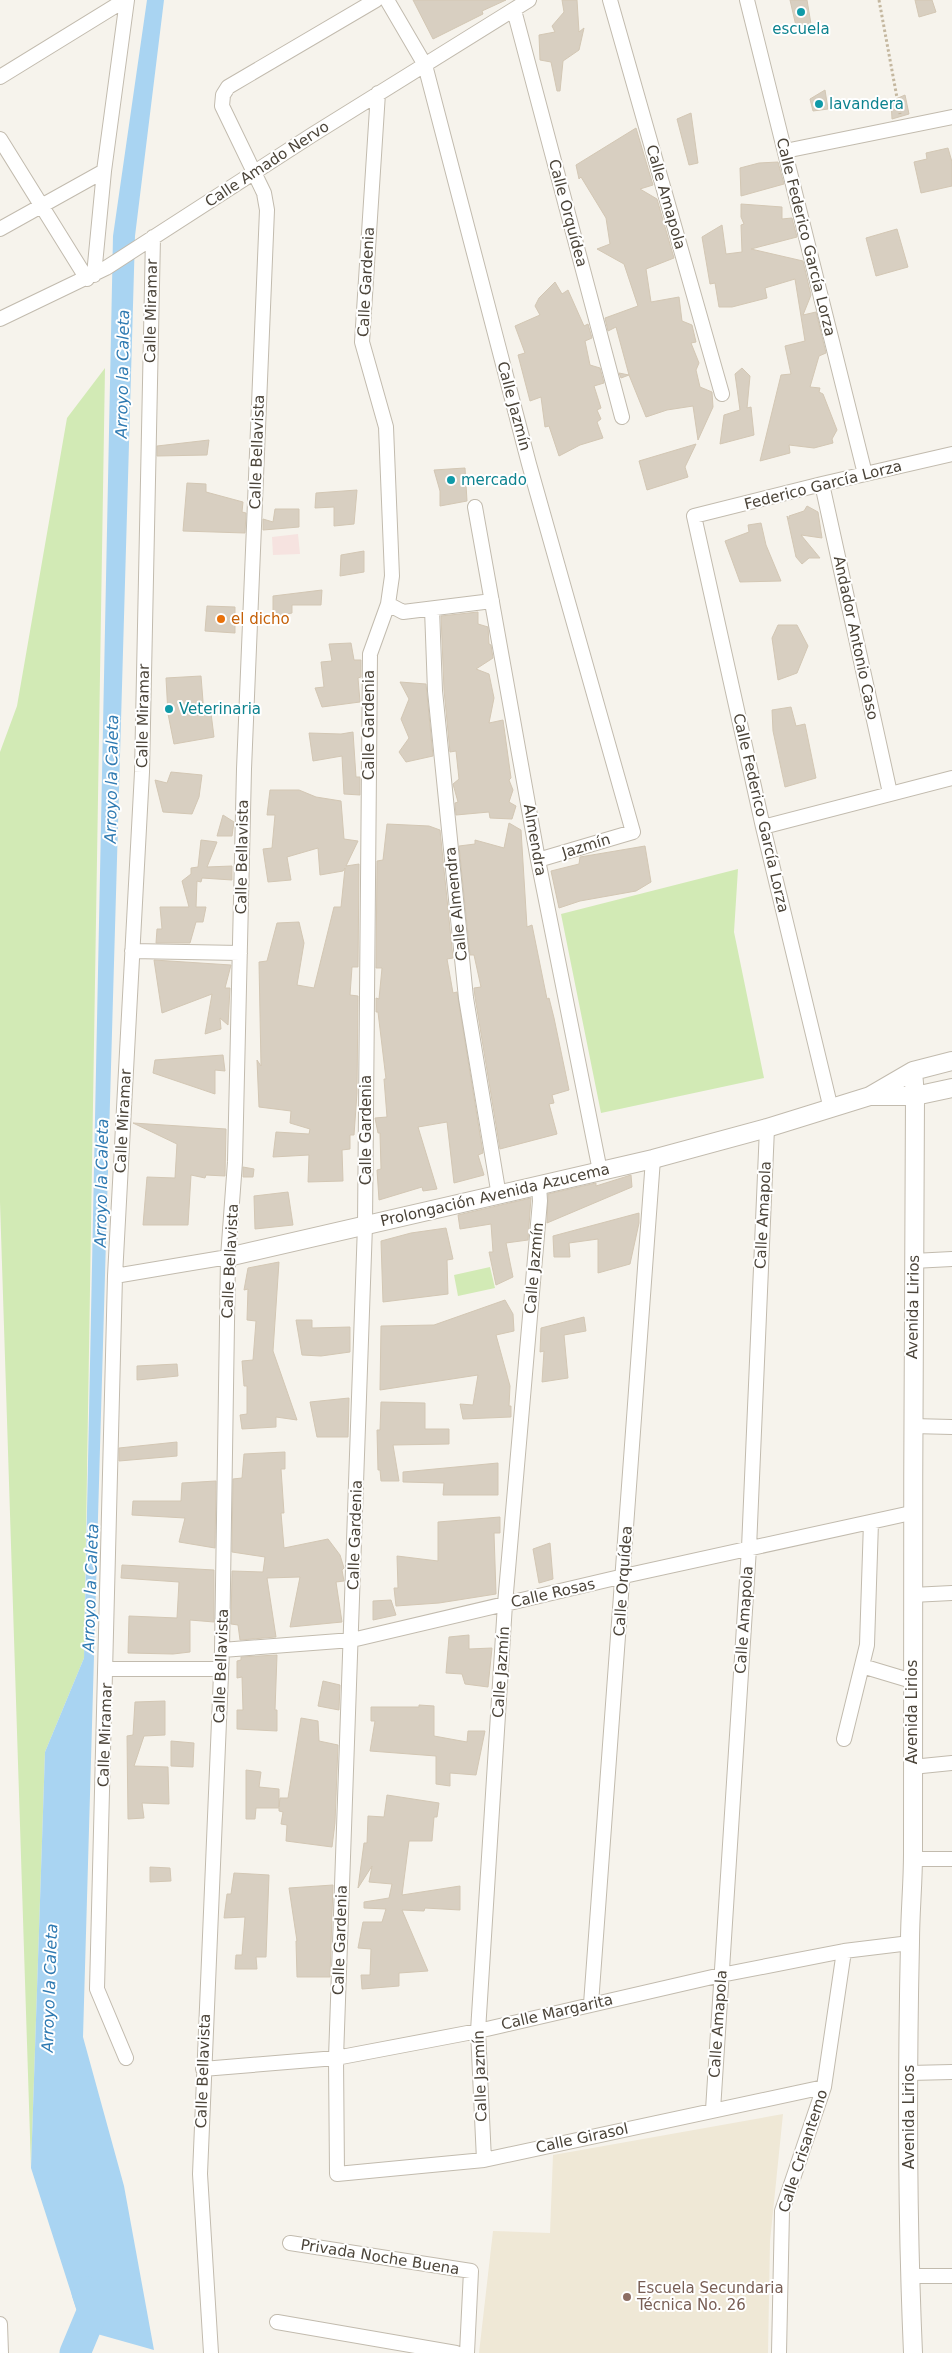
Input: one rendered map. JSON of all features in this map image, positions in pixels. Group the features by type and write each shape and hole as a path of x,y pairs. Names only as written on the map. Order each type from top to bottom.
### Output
{"street":[{"path":"0,76 126,0"},
{"path":"96,274 104,171 126,0"},
{"name":"Calle Bellavista","path":"211,2353 200,2174 222,1650 228,1257 236,1162 244,770 267,210 264,192 222,106 223,95 228,87 376,0"},
{"name":"Calle Jazmín","path":"387,0 425,65 529,464 633,832"},
{"name":"Calle Amado Nervo","path":"0,319 96,274 253,172 529,0"},
{"name":"Calle Amapola","path":"610,0 722,394"},
{"name":"Calle Federico García Lorza","path":"748,0 864,474"},
{"name":"Calle Orquídea","path":"514,10 622,417"},
{"name":"Calle Gardenia","path":"338,2174 336,2058 366,1225 370,654 388,604 392,576 386,427 362,342 378,93"},
{"path":"785,151 952,117"},
{"path":"0,139 40,206 96,274"},
{"path":"0,229 104,171"},
{"name":"Calle Miramar","path":"126,2058 97,1989 107,1669 115,1276 142,772 153,237"},
{"name":"Federico García Lorza","path":"694,516 952,454"},
{"name":"Andador Antonio Caso","path":"822,484 890,793"},
{"name":"Almendra","path":"475,507 538,860 600,1171"},
{"name":"Calle Federico García Lorza","path":"694,516 763,827 831,1109"},
{"path":"388,604 404,612 492,601"},
{"name":"Calle Almendra","path":"432,609 435,691 465,988 499,1196"},
{"path":"763,827 952,778"},
{"name":"Jazmín","path":"538,860 633,832"},
{"path":"132,952 240,953"},
{"name":"Prolongación Avenida Azucema","path":"115,1276 228,1257 654,1159 831,1109 870,1096 913,1071 952,1061"},
{"name":"Avenida Lirios","path":"913,1071 915,1096 911,1513 913,1859 909,2073 910,2276 913,2353"},
{"name":"Prolongación Avenida Azucema","path":"870,1096 915,1096 952,1088"},
{"name":"Calle Amapola","path":"713,2110 749,1548 767,1128"},
{"name":"Calle Orquídea","path":"590,2004 624,1576 654,1159"},
{"name":"Calle Jazmín","path":"484,2160 478,2031 505,1604 540,1201 539,1185"},
{"path":"913,1261 952,1259"},
{"path":"912,1426 952,1427"},
{"name":"Calle Rosas","path":"222,1650 352,1640 624,1576 911,1513"},
{"path":"844,1739 867,1645 871,1522"},
{"path":"912,1595 952,1593"},
{"path":"862,1666 912,1681"},
{"path":"107,1669 221,1669"},
{"path":"912,1767 952,1763"},
{"path":"913,1859 952,1860"},
{"name":"Calle Margarita","path":"203,2069 336,2058 478,2031 590,2004 844,1950 910,1942"},
{"name":"Calle Crisantemo","path":"780,2353 782,2211 824,2087 844,1950"},
{"path":"909,2073 952,2072"},
{"name":"Calle Girasol","path":"338,2174 484,2160 824,2087"},
{"name":"Privada Noche Buena","path":"290,2243 471,2271 467,2353"},
{"path":"910,2276 952,2276"},
{"path":"277,2322 456,2353"},
{"path":"0,2324 2,2353"}],"path":[{"path":"878,0 902,127"}],"shaded area":[{"path":"298,534 300,554 273,555 272,537"},
{"path":"783,2114 770,2241 768,2353 479,2353 493,2231 550,2233 553,2155"}],"green space":[{"path":"105,368 84,1658 45,1752 31,2168 0,1202 0,752 17,706 67,418"},
{"path":"738,869 734,932 764,1078 601,1113 561,914"},
{"path":"490,1267 495,1288 458,1296 454,1275"}],"water":[{"path":"147,0 164,0 135,236 83,2037 124,2186 154,2350 83,2330 31,2168 45,1752 84,1658 113,236"}],"building":[{"path":"413,0 506,0 482,11 483,14 433,39"},
{"path":"562,0 577,0 579,32 584,28 579,50 563,61 560,91 557,91 551,62 540,60 539,35 555,32 552,26 564,12"},
{"name":"escuela","path":"790,0 807,0 811,24 796,26"},
{"path":"915,0 932,0 936,12 919,17"},
{"name":"lavandera","path":"825,90 828,109 813,111 810,99"},
{"path":"905,95 909,114 892,119 891,101"},
{"path":"691,113 698,163 689,165 677,119"},
{"path":"636,128 653,185 640,189 657,199 674,258 646,269 651,302 679,297 682,321 692,325 696,342 691,343 699,363 696,370 700,387 712,392 713,407 698,440 693,406 667,410 646,417 629,375 616,327 608,331 605,318 638,306 624,264 597,249 610,244 606,218 581,177 579,179 576,165"},
{"path":"948,148 952,162 952,186 921,193 914,162 927,159 926,153"},
{"path":"778,162 784,184 741,196 740,168 759,163"},
{"path":"741,204 782,207 782,219 792,218 797,237 751,249 803,261 811,295 803,315 816,312 826,353 819,356 810,387 820,388 819,392 823,394 837,430 832,439 833,443 814,448 789,445 790,453 760,461 781,375 791,374 785,346 805,341 795,279 765,288 767,298 732,307 719,307 715,283 710,284 702,237 722,225 726,254 742,252 741,225 744,224 741,217"},
{"path":"897,229 908,267 876,276 866,238"},
{"path":"555,282 562,294 568,290 584,326 588,324 592,338 585,341 590,365 600,368 604,383 594,386 601,408 597,410 601,419 597,422 603,438 580,445 559,456 549,426 545,427 541,397 530,401 518,355 525,353 515,326 540,315 535,306 539,298"},
{"path":"742,368 750,376 747,408 751,407 754,435 720,444 724,415 740,410 735,374"},
{"path":"619,373 629,375 621,378"},
{"path":"209,440 207,455 157,456 157,446"},
{"path":"696,444 685,467 688,477 647,490 639,461"},
{"name":"mercado","path":"465,468 467,501 440,506 440,491 434,470"},
{"path":"187,483 206,484 206,492 243,502 242,512 246,513 245,533 183,531"},
{"path":"357,490 354,524 334,526 334,507 315,508 316,493"},
{"path":"807,506 818,512 822,538 801,535 820,558 809,558 802,564 796,557 787,516 789,519 789,516 804,511"},
{"path":"275,509 299,509 299,527 263,530 263,519 273,522"},
{"path":"761,523 766,545 781,581 740,582 725,541 749,532 748,525"},
{"path":"364,551 364,572 340,576 341,555"},
{"path":"322,590 321,605 292,605 292,613 273,617 273,596"},
{"name":"el dicho","path":"207,606 235,607 235,633 205,631"},
{"path":"478,612 478,624 488,627 489,644 491,645 493,658 476,669 489,674 494,698 489,723 503,720 511,778 509,780 513,790 509,802 516,806 512,819 490,818 489,812 456,815 455,803 458,802 453,784 459,779 456,751 450,752 444,690 441,616"},
{"path":"778,625 797,625 808,646 797,673 778,680 772,638"},
{"path":"351,643 354,660 361,660 361,677 358,678 360,702 322,707 315,688 324,687 321,662 332,661 329,644"},
{"path":"201,676 204,714 211,713 214,737 174,744 168,714 166,678"},
{"path":"400,682 426,684 433,756 406,762 399,752 409,738 401,719 409,699"},
{"path":"791,707 796,726 805,724 816,778 785,787 773,731 772,710"},
{"path":"353,732 356,777 360,777 360,795 344,794 342,756 313,761 309,733 341,734"},
{"path":"171,772 202,775 199,797 192,814 163,812 155,780 167,783"},
{"path":"270,790 299,790 316,797 341,801 344,839 358,841 346,866 359,864 358,967 352,967 350,995 358,996 357,1093 354,1135 350,1135 350,1149 342,1150 343,1181 308,1182 309,1155 273,1157 276,1132 309,1134 310,1129 290,1123 291,1111 259,1107 257,1060 261,1066 259,962 267,961 277,923 299,922 304,943 297,985 314,988 334,907 341,907 345,868 343,871 320,875 318,848 287,857 291,880 268,882 263,849 272,848 275,815 267,815"},
{"path":"223,815 234,822 232,836 217,836"},
{"path":"509,823 521,830 527,927 532,925 547,999 549,998 554,1018 569,1090 552,1095 554,1103 549,1104 557,1134 500,1149 475,997 474,988 481,987 474,955 470,955 459,846 475,844 475,840 504,848"},
{"path":"387,824 429,826 440,830 453,958 447,959 453,993 457,992 483,1153 478,1155 484,1175 454,1183 447,1122 418,1127 437,1189 423,1191 422,1187 379,1200 377,1170 381,1169 380,1133 378,1133 375,1118 387,1117 384,1079 386,1079 378,1012 376,1012 376,998 379,999 382,968 376,968 377,861 383,860"},
{"path":"201,840 217,842 207,867 232,866 232,880 202,878 201,882 197,881 196,907 206,907 203,922 196,922 190,943 156,943 157,929 162,929 160,907 189,907 182,881 191,874 191,868 198,867"},
{"path":"645,846 651,882 636,891 580,901 559,908 551,871 579,864 580,857"},
{"path":"154,960 231,965 225,988 230,988 228,1025 220,1018 221,1029 205,1034 212,994 162,1013"},
{"path":"223,1055 225,1071 215,1070 215,1094 153,1073 155,1060"},
{"path":"133,1123 226,1129 225,1176 206,1175 205,1178 191,1175 188,1225 143,1225 147,1177 175,1178 177,1144"},
{"path":"243,1167 254,1169 253,1177 243,1177"},
{"path":"631,1175 632,1187 547,1223 548,1194 596,1183 596,1186"},
{"path":"288,1192 293,1225 255,1229 254,1196"},
{"path":"531,1198 528,1240 506,1243 513,1277 496,1285 489,1252 493,1252 491,1224 460,1229 458,1215"},
{"path":"639,1213 639,1223 630,1264 598,1273 598,1239 569,1243 570,1257 554,1257 553,1236"},
{"path":"446,1228 453,1259 447,1260 448,1294 383,1302 381,1241 411,1233"},
{"path":"279,1262 273,1351 297,1420 276,1417 276,1427 242,1429 240,1415 247,1414 247,1386 244,1386 242,1361 253,1360 256,1321 247,1320 248,1289 244,1290 248,1268"},
{"path":"505,1300 513,1314 514,1331 496,1335 510,1386 509,1406 511,1406 511,1417 463,1419 460,1404 473,1405 478,1375 380,1390 381,1326 434,1325"},
{"path":"584,1317 586,1331 564,1335 568,1378 542,1382 544,1351 540,1352 541,1328"},
{"path":"296,1320 312,1320 312,1328 350,1327 350,1352 321,1356 302,1355"},
{"path":"177,1364 178,1376 137,1380 137,1366"},
{"path":"349,1398 348,1437 317,1437 310,1402"},
{"path":"381,1402 425,1403 425,1429 449,1429 449,1444 393,1445 399,1481 381,1481 380,1470 378,1470 377,1430 380,1430"},
{"path":"177,1442 177,1456 119,1461 119,1448"},
{"path":"285,1452 285,1469 281,1469 284,1513 281,1513 284,1548 328,1539 340,1555 344,1568 342,1570 344,1581 336,1582 342,1622 290,1627 300,1577 267,1578 276,1637 240,1640 238,1625 231,1624 232,1571 263,1572 265,1557 232,1552 233,1479 242,1478 244,1454"},
{"path":"498,1463 498,1495 443,1495 444,1483 403,1482 403,1472"},
{"path":"216,1481 215,1548 179,1542 185,1518 132,1515 133,1501 181,1501 182,1483"},
{"path":"500,1517 500,1533 494,1533 496,1594 439,1603 396,1606 394,1588 398,1588 397,1556 438,1561 438,1522"},
{"path":"550,1543 553,1579 539,1583 533,1549"},
{"path":"122,1565 214,1570 214,1622 190,1620 190,1652 173,1654 128,1653 129,1616 177,1618 179,1582 121,1578"},
{"path":"391,1600 396,1615 373,1620 373,1601"},
{"path":"469,1635 469,1649 492,1648 488,1687 465,1684 462,1674 446,1673 449,1637"},
{"path":"277,1655 275,1710 277,1710 277,1731 237,1729 237,1710 243,1710 242,1677 237,1678 237,1661 241,1660 241,1657"},
{"path":"323,1681 340,1685 339,1710 318,1706"},
{"path":"165,1701 165,1735 144,1736 134,1766 168,1767 169,1804 142,1803 144,1818 128,1819 127,1736 133,1735 135,1702"},
{"path":"419,1705 434,1706 434,1736 467,1742 468,1731 485,1731 476,1775 450,1773 450,1786 436,1784 436,1756 370,1751 375,1721 371,1721 371,1707 419,1707"},
{"path":"301,1718 318,1721 319,1741 338,1745 335,1823 332,1847 286,1841 287,1825 281,1824 283,1812 279,1811 279,1808 256,1808 255,1819 246,1819 246,1770 261,1772 259,1787 279,1789 279,1807 280,1798 288,1798"},
{"path":"171,1741 194,1743 193,1767 171,1766"},
{"path":"387,1795 439,1803 437,1817 434,1817 432,1841 409,1841 402,1895 460,1886 460,1910 425,1908 424,1911 402,1910 428,1971 399,1973 399,1986 362,1989 361,1975 370,1975 371,1949 358,1948 363,1922 382,1922 386,1909 364,1908 364,1902 389,1898 392,1884 369,1882 372,1866 358,1888 364,1843 367,1843 368,1816 384,1817"},
{"path":"150,1867 170,1868 171,1881 150,1882"},
{"path":"234,1873 269,1875 266,1957 256,1957 257,1969 235,1969 236,1955 242,1955 245,1917 224,1918 227,1894 231,1894"},
{"path":"333,1885 330,1977 297,1977 297,1941 289,1888"}],"waterway":[{"name":"Arroyo la Caleta","path":"75,2353 93,2310 87,2292"}],"place":[{"name":"escuela","path":"801,12"},
{"name":"lavandera","path":"819,104"},
{"name":"mercado","path":"451,480"},
{"name":"el dicho","path":"221,619"},
{"name":"Veterinaria","path":"169,709"},
{"name":"Escuela Secundaria Técnica No. 26","path":"627,2297"}]}
